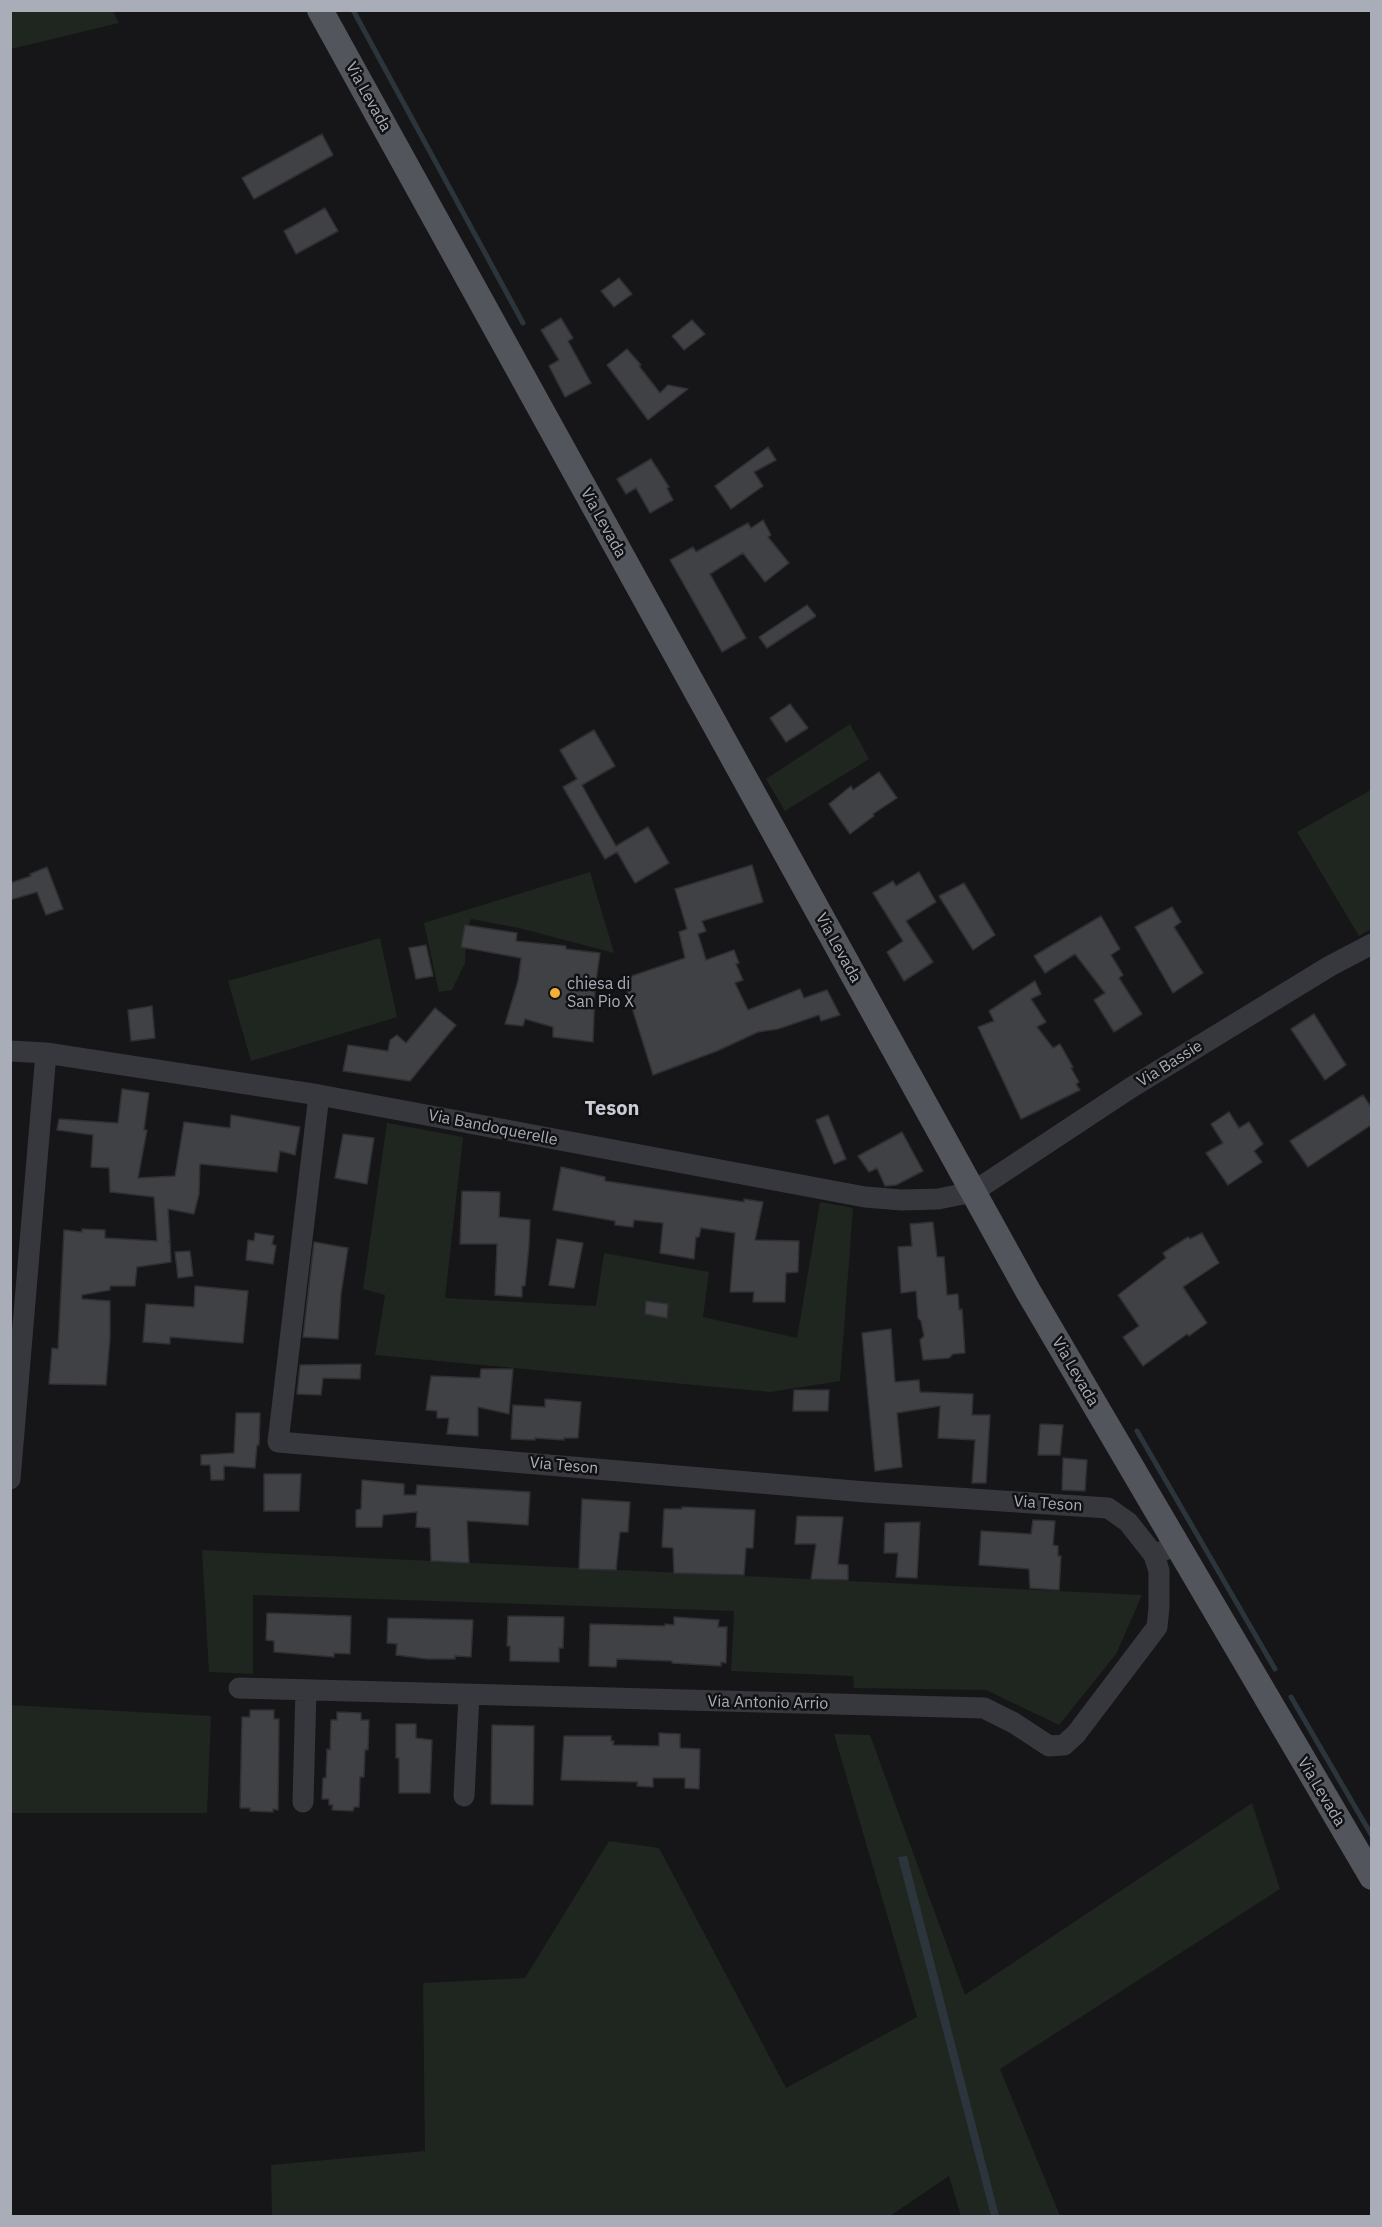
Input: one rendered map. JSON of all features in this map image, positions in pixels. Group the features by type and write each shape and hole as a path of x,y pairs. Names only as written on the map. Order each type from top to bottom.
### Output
{"main road":[{"name":"Via Levada","path":"320,10 974,1192 1165,1550 1371,1877"}],"street":[{"name":"Via Bassie","path":"974,1192 1132,1087 1330,966 1371,944"},
{"name":"Via Bandoquerelle","path":"10,1051 46,1053 319,1095 865,1197 902,1200 938,1199 974,1192"},
{"path":"10,1479 46,1053"},
{"name":"Via Teson","path":"319,1095 278,1442 866,1492 1108,1508 1165,1550"},
{"name":"Via Antonio Arrio","path":"239,1688 984,1708 1014,1723 1049,1746 1064,1745 1076,1734 1157,1627 1159,1571 1165,1550"},
{"path":"303,1802 306,1690"},
{"path":"464,1797 469,1695"}],"shaded area":[{"path":"10,11 113,11 119,23 11,49"},
{"path":"850,724 869,759 785,811 766,779"},
{"path":"1371,790 1371,929 1359,936 1297,832"},
{"path":"590,872 614,953 519,928 471,919 466,933 465,963 452,990 439,992 424,923"},
{"path":"380,938 397,1017 251,1061 228,981"},
{"path":"387,1123 463,1137 445,1298 596,1306 604,1253 709,1272 703,1317 797,1338 820,1202 853,1208 840,1381 770,1392 375,1355 385,1295 363,1289"},
{"path":"202,1550 1142,1595 1116,1654 1059,1725 986,1690 854,1688 853,1676 731,1671 734,1611 253,1595 253,1674 209,1672"},
{"path":"10,1705 211,1716 207,1813 11,1813"},
{"path":"834,1734 870,1735 965,1995 1252,1803 1280,1889 1000,2069 1060,2216 961,2216 949,2176 890,2216 272,2216 271,2165 425,2151 423,1983 525,1978 609,1841 659,1848 786,2088 917,2017"},
{"path":"907,1856 999,2216 991,2216 898,1857"}],"building":[{"path":"322,134 333,155 254,199 242,178"},
{"path":"325,208 338,231 296,254 284,231"},
{"path":"619,278 632,294 614,307 601,291"},
{"path":"561,318 573,338 568,341 591,383 565,397 549,366 559,360 541,330"},
{"path":"692,320 705,334 684,350 672,336"},
{"path":"627,349 660,393 668,385 688,389 648,420 607,365"},
{"path":"768,447 776,460 754,472 763,486 731,509 715,486"},
{"path":"651,459 669,487 667,488 673,500 650,513 636,488 626,494 617,479"},
{"path":"763,520 771,535 768,537 789,563 765,582 743,553 710,574 746,638 722,652 670,560 693,547 696,552 748,523 751,528"},
{"path":"807,605 816,616 767,648 759,637"},
{"path":"790,704 808,728 786,742 770,718"},
{"path":"594,730 615,766 582,785 595,809 616,846 648,827 669,863 635,883 617,852 605,859 563,787 577,779 560,750"},
{"path":"879,772 897,798 873,814 874,816 850,834 829,804 851,786 853,790"},
{"path":"752,865 763,902 702,921 706,931 698,934 706,960 734,950 739,963 736,964 743,980 735,983 748,1010 800,989 804,998 827,990 840,1015 821,1021 819,1015 778,1029 758,1032 717,1051 653,1075 623,979 685,958 679,932 687,929 675,889"},
{"path":"47,867 63,909 46,915 37,892 10,900 10,883 31,876 30,874"},
{"path":"919,872 936,902 906,921 933,962 904,981 887,952 903,941 873,893 893,881 896,886"},
{"path":"964,883 995,935 973,950 939,896"},
{"path":"1172,907 1181,922 1174,927 1203,973 1173,993 1135,927"},
{"path":"1101,916 1120,949 1111,955 1123,975 1119,978 1142,1014 1114,1032 1094,1000 1105,993 1075,954 1045,973 1034,956"},
{"name":"chiesa di San Pio X","path":"465,925 517,933 516,941 566,946 566,949 600,953 595,988 593,1042 553,1037 553,1027 525,1019 523,1026 505,1024 518,981 521,958 461,947"},
{"path":"426,945 433,976 416,979 409,948"},
{"path":"1035,981 1041,994 1031,999 1046,1022 1037,1027 1053,1048 1060,1044 1073,1067 1071,1068 1079,1082 1076,1084 1080,1090 1021,1119 978,1027 994,1021 989,1011"},
{"path":"152,1006 155,1038 131,1041 128,1010"},
{"path":"435,1008 456,1025 410,1081 343,1071 348,1045 388,1051 390,1040 397,1035 406,1043"},
{"path":"1314,1014 1346,1065 1325,1080 1291,1029"},
{"path":"122,1089 149,1093 144,1130 147,1130 138,1178 175,1176 184,1122 230,1128 231,1115 300,1127 295,1155 280,1151 277,1172 200,1164 199,1194 194,1214 168,1209 171,1262 137,1267 135,1286 110,1286 110,1290 82,1295 82,1299 110,1301 106,1385 49,1384 52,1348 58,1349 64,1230 82,1232 82,1229 105,1230 105,1238 157,1241 154,1197 110,1192 109,1168 91,1167 93,1135 57,1130 59,1119 118,1123"},
{"path":"1363,1095 1371,1107 1371,1125 1308,1167 1290,1141"},
{"path":"1229,1112 1239,1128 1249,1122 1263,1144 1254,1151 1262,1162 1228,1185 1206,1153 1223,1143 1211,1124"},
{"path":"828,1115 846,1159 834,1164 816,1120"},
{"path":"902,1132 923,1171 896,1185 885,1186 877,1168 869,1172 858,1156"},
{"path":"343,1134 374,1138 367,1184 335,1178"},
{"path":"561,1167 605,1177 605,1181 744,1202 744,1199 763,1202 755,1240 799,1241 798,1272 786,1273 785,1302 753,1302 754,1292 730,1292 735,1233 701,1228 699,1237 696,1237 694,1259 660,1253 663,1223 634,1220 633,1227 615,1225 615,1221 553,1210"},
{"path":"462,1191 500,1192 499,1217 530,1220 525,1286 522,1286 522,1297 495,1295 497,1244 460,1244"},
{"path":"933,1222 937,1257 944,1257 947,1295 958,1294 959,1310 962,1309 965,1353 953,1354 949,1358 923,1360 920,1340 924,1336 921,1321 918,1318 916,1291 901,1293 898,1247 912,1246 910,1224"},
{"path":"255,1233 274,1236 272,1244 276,1246 273,1264 246,1260 248,1240 254,1241"},
{"path":"1202,1233 1219,1263 1183,1287 1207,1323 1189,1336 1187,1334 1143,1366 1123,1337 1139,1326 1118,1295 1166,1258 1163,1253 1188,1237 1190,1239"},
{"path":"557,1239 583,1243 574,1288 549,1285"},
{"path":"314,1242 348,1248 341,1294 338,1339 303,1337"},
{"path":"190,1251 193,1276 178,1278 175,1252"},
{"path":"195,1286 248,1291 243,1343 170,1337 170,1344 143,1342 146,1304 194,1307"},
{"path":"646,1301 668,1304 667,1318 645,1314"},
{"path":"891,1329 895,1382 919,1380 920,1392 973,1394 972,1415 990,1415 986,1483 972,1483 975,1440 938,1438 940,1406 897,1413 902,1467 875,1471 862,1333"},
{"path":"361,1364 360,1379 323,1378 321,1395 297,1394 300,1365"},
{"path":"481,1369 513,1369 509,1414 478,1407 478,1436 447,1434 449,1418 437,1418 437,1411 426,1410 431,1376 480,1378"},
{"path":"794,1390 829,1390 828,1411 793,1411"},
{"path":"545,1399 581,1402 578,1438 511,1439 513,1405 545,1407"},
{"path":"236,1413 260,1413 259,1445 257,1445 255,1468 224,1466 224,1480 211,1480 210,1465 201,1465 201,1455 234,1453"},
{"path":"1040,1424 1063,1425 1060,1455 1038,1455"},
{"path":"1063,1458 1087,1460 1085,1491 1062,1490"},
{"path":"264,1474 301,1474 299,1511 264,1511"},
{"path":"362,1480 404,1484 404,1495 416,1495 417,1485 530,1492 528,1525 467,1521 469,1563 431,1561 430,1528 416,1527 417,1512 383,1515 382,1527 356,1527 356,1510 361,1509"},
{"path":"582,1499 630,1502 628,1532 620,1532 616,1570 579,1569"},
{"path":"682,1507 755,1510 753,1548 746,1548 744,1575 674,1573 673,1548 662,1547 664,1509 682,1509"},
{"path":"797,1516 843,1517 838,1564 848,1565 848,1580 811,1579 816,1544 795,1544"},
{"path":"1033,1520 1055,1521 1053,1545 1058,1546 1058,1556 1061,1556 1059,1590 1030,1588 1029,1569 979,1565 981,1531 1031,1534"},
{"path":"920,1522 917,1578 896,1577 898,1553 884,1553 885,1523"},
{"path":"267,1613 351,1616 350,1654 334,1653 334,1657 274,1652 274,1641 266,1640"},
{"path":"508,1616 564,1617 563,1648 559,1648 559,1662 510,1661 510,1646 507,1646"},
{"path":"674,1617 719,1620 718,1627 727,1627 726,1663 721,1662 721,1666 617,1659 616,1667 589,1666 590,1624 665,1626 665,1624 674,1625"},
{"path":"388,1618 473,1620 471,1657 427,1659 396,1655 397,1644 387,1643"},
{"path":"250,1710 274,1710 274,1719 279,1719 278,1810 273,1809 273,1812 240,1808 242,1717 250,1717"},
{"path":"337,1712 361,1713 361,1720 369,1720 364,1777 360,1777 359,1807 354,1807 353,1811 332,1810 333,1805 329,1805 329,1799 322,1799 323,1778 326,1778 327,1749 330,1750 331,1720 337,1720"},
{"path":"396,1724 416,1724 416,1738 432,1740 430,1793 399,1793"},
{"path":"492,1725 534,1726 533,1805 491,1804"},
{"path":"659,1733 680,1734 680,1748 700,1749 699,1789 685,1788 685,1778 653,1778 653,1787 637,1786 638,1782 561,1780 564,1736 611,1736 611,1741 614,1741 613,1745 659,1746"}],"waterway":[{"path":"353,10 523,323"},
{"path":"1137,1431 1275,1669"},
{"path":"1291,1697 1372,1836"}],"place":[{"name":"chiesa di San Pio X","path":"555,993"}],"district":[{"name":"Teson","path":"612,1109"}]}
